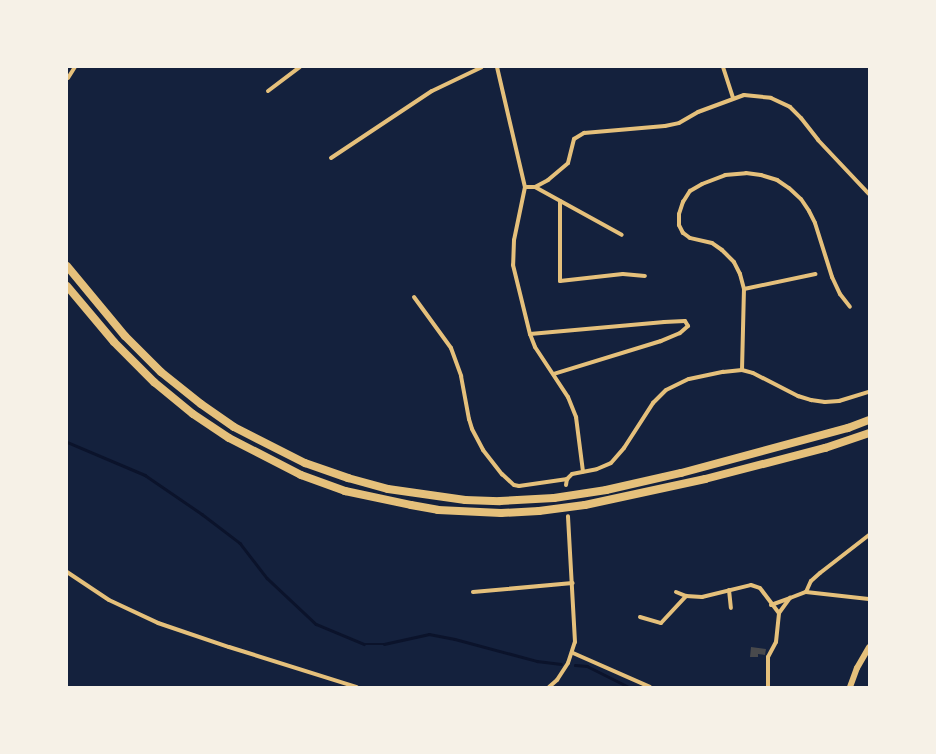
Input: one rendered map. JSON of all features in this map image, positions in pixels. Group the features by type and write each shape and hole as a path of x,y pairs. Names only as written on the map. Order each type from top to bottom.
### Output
{"highway":[{"path":"67,266 125,336 161,372 200,404 234,427 305,463 348,478 388,489 465,500 500,501 554,498 606,490 680,473 848,428 869,420"},
{"path":"67,286 114,342 154,382 193,414 229,438 301,475 345,491 438,510 501,513 585,506 705,479 825,448 869,433"}],"street":[{"path":"68,78 75,67"},
{"path":"268,91 300,67"},
{"path":"331,158 432,91 482,67"},
{"path":"497,67 525,187 514,240 513,265 530,334 535,347 568,397 576,417 583,472"},
{"path":"723,67 733,98"},
{"path":"525,187 535,187 548,180 568,163 574,139 584,133 679,123 698,112 744,95 771,98 790,107 801,118 818,140 869,194"},
{"path":"742,370 744,289 740,274 734,262 722,250 712,243 690,238 683,233 679,225 679,214 683,202 690,192 702,184 725,175 746,173 762,175 777,180 789,188 801,199 814,222 832,277 840,294 850,307"},
{"path":"535,187 622,235"},
{"path":"560,201 560,281 623,274 645,276"},
{"path":"744,289 815,274"},
{"path":"414,296 451,348 461,376 470,424 484,450 502,474 514,485 519,486 567,480"},
{"path":"530,334 664,322 685,321 688,326 680,333 661,341 554,374"},
{"path":"566,485 567,480 572,474 605,466 619,454 653,403 666,390 689,379 723,372 742,370 753,373 798,396 825,402 838,401 869,392"},
{"path":"550,687 564,671 573,653 576,628 568,516"},
{"path":"806,592 811,581 869,535"},
{"path":"67,572 109,600 158,622 229,647 357,687"},
{"path":"473,592 573,583"},
{"path":"676,592 686,596 702,597 745,585 756,586 764,592 779,614"},
{"path":"729,590 730,608"},
{"path":"772,604 806,592 869,599"},
{"path":"640,617 661,622 686,596"},
{"path":"768,687 768,657 776,642 779,614 790,598"},
{"path":"850,687 857,668 869,647"},
{"path":"573,653 650,687"}],"building":[{"path":"751,647 766,649 765,655 758,654 758,657 750,657"}],"waterway":[{"path":"67,442 145,475 202,514 240,543 267,578 316,624 364,644 384,644 429,634 455,639 537,661 561,664"},
{"path":"575,665 587,666 629,687"}]}
